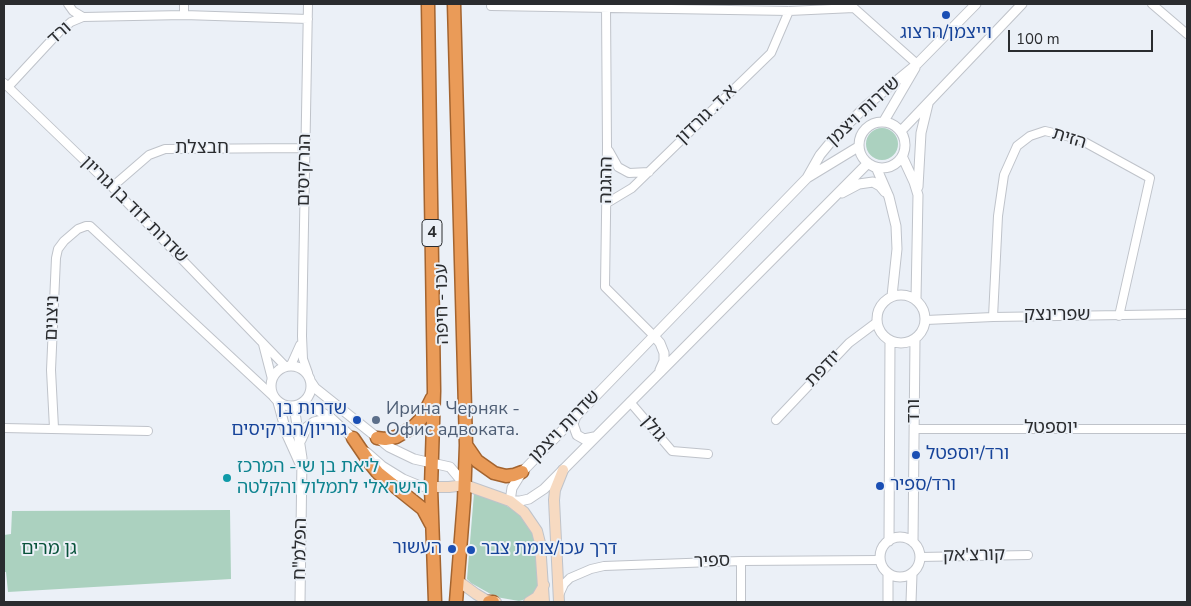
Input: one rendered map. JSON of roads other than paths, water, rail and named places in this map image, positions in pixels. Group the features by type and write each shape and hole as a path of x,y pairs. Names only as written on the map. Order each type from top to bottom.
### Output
{"highway":[{"name":"עכו - חיפה","path":"428,4 434,391 431,487 434,602"},
{"name":"עכו - חיפה","path":"454,4 466,445 465,485 456,602"},
{"path":"377,438 396,437 413,427 422,418 434,391"},
{"path":"354,438 378,473 423,509 432,528"},
{"path":"466,445 477,461 494,473 506,476 522,472"}],"main road":[{"path":"559,600 554,500 555,490 563,470"},
{"path":"431,487 465,485 510,501 524,512 537,530 540,543 544,602"},
{"path":"457,580 476,594 491,602 497,602"},
{"path":"528,602 537,597 544,584"}],"street":[{"path":"68,4 72,11 83,17"},
{"path":"184,4 184,15"},
{"name":"הנרקיסים","path":"308,4 302,336 303,359 309,378"},
{"name":"שדרות ויצמן","path":"872,166 835,197 563,470 536,494 520,501 510,501 512,488 522,472 807,178 820,155 841,130 867,105 917,64 976,4"},
{"name":"שדרות ויצמן","path":"901,131 1022,4"},
{"path":"1152,4 1187,34"},
{"path":"491,6 750,7 789,11 854,8 917,64 884,121"},
{"name":"ההגנה","path":"606,6 607,203 605,287 654,336"},
{"name":"א.ד. גורדון","path":"607,203 632,188 771,53 789,11"},
{"name":"ורד","path":"6,85 58,32 71,22 83,17 184,15 308,19"},
{"name":"שדרות דוד בן גוריון","path":"6,85 112,187 288,366"},
{"path":"916,299 921,133 929,101"},
{"path":"872,166 884,168 891,166 898,162 902,156 905,143 901,131 896,126 884,121 871,124 861,134 858,147 860,154 872,166 890,197 896,226 897,250 892,296"},
{"name":"הזית","path":"993,316 998,216 1004,174 1017,146 1030,136 1045,131 1079,139 1150,178 1119,316"},
{"path":"607,147 618,167 629,173 649,172"},
{"path":"807,178 858,147"},
{"name":"חבצלת","path":"112,187 149,155 165,149 305,148"},
{"path":"902,156 918,195"},
{"path":"835,197 860,184 873,182 880,186 890,197"},
{"name":"ניצנים","path":"54,428 52,370 56,258 58,249 82,227 90,226 276,400"},
{"path":"900,294 916,299 921,304 926,320 924,327 915,339 907,343 890,341 879,330 877,314 880,307 892,296 900,294"},
{"name":"שפרינצק","path":"926,320 993,316 1187,314"},
{"name":"יודפת","path":"776,420 849,342 877,322"},
{"name":"הנרקיסים","path":"288,366 296,357 302,336"},
{"path":"654,336 660,343 664,353 659,373"},
{"name":"ורד","path":"913,542 915,339"},
{"name":"שדרות דוד בן גוריון","path":"261,340 272,379"},
{"name":"ורד","path":"888,541 890,341"},
{"path":"431,487 411,483 382,466 332,418 314,408 283,404 276,400 272,392 272,379 280,369 288,366 303,369 315,388 377,438 405,455 450,467 465,485"},
{"path":"297,405 309,396 311,391 309,378"},
{"name":"הפלמ\"ח","path":"276,400 287,435 302,466"},
{"name":"גולן","path":"630,402 672,451 708,454"},
{"name":"הפלמ\"ח","path":"297,405 303,486 300,602"},
{"path":"576,416 573,424 577,435 588,440 597,436"},
{"path":"301,441 308,427 314,422 332,418"},
{"path":"4,428 148,431"},
{"name":"יוספטל","path":"915,429 1187,429"},
{"path":"901,537 913,542 920,552 918,567 912,574 900,578 888,574 881,565 880,560 882,549 888,541 901,537"},
{"name":"קורצ'אק","path":"920,557 1028,555"},
{"name":"ספיר","path":"559,600 561,589 570,578 604,566 742,561 880,560"},
{"path":"741,602 742,561"},
{"path":"888,574 888,602"},
{"path":"911,602 912,574"}],"place":[{"name":"וייצמן/הרצוג","path":"946,15"},
{"name":"שדרות בן גוריון/הנרקיסים","path":"357,420"},
{"name":"Ирина Черняк - Офис адвоката.","path":"376,420"},
{"name":"ורד/יוספטל","path":"916,455"},
{"name":"ליאת בן שי- המרכז הישראלי לתמלול והקלטה","path":"227,478"},
{"name":"ורד/ספיר","path":"880,486"},
{"name":"העשור","path":"452,549"},
{"name":"דרך עכו/צומת צבר","path":"471,550"}],"park label":[{"name":"גן מרים","path":"49,550"}]}
